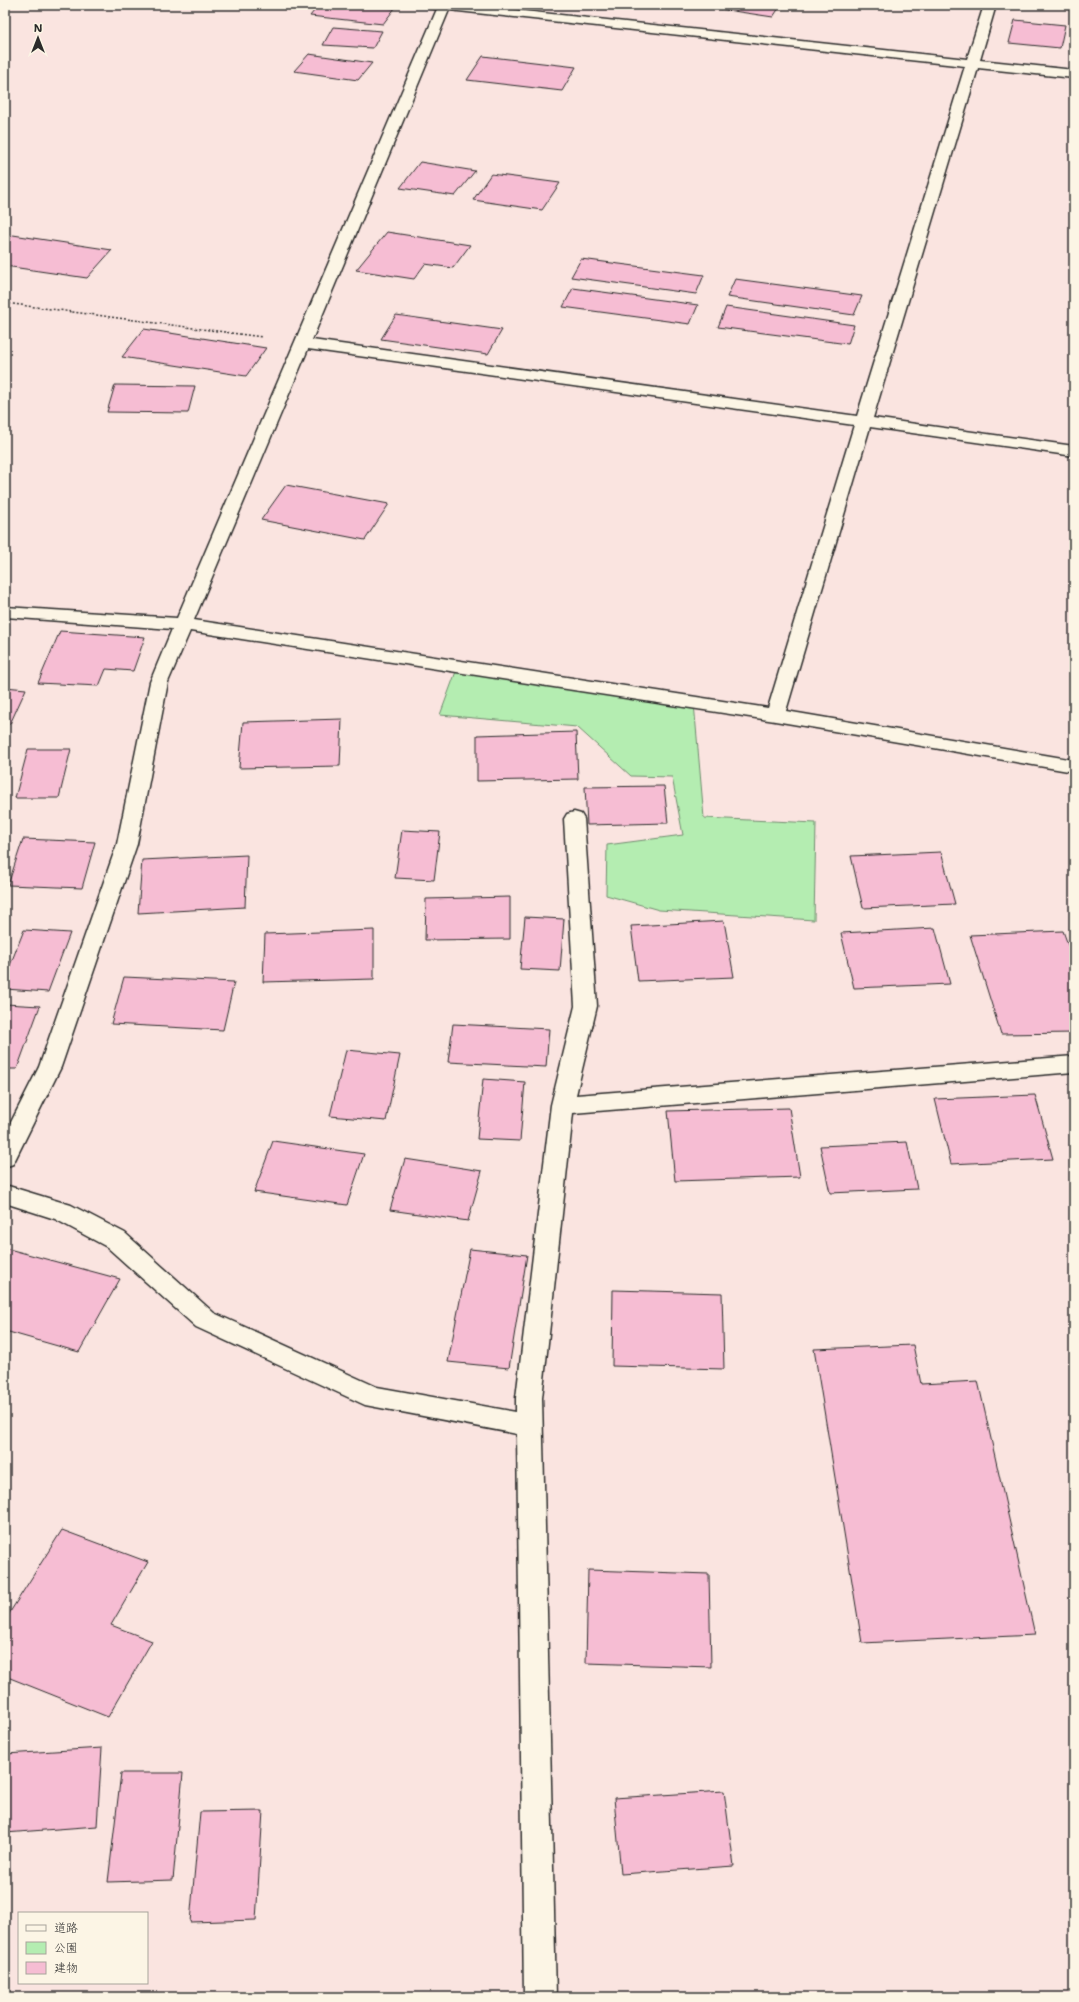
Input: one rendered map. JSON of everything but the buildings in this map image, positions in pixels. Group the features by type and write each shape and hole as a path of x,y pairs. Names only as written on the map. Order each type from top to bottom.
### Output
{"street":[{"path":"5,1158 50,1067 127,844 159,682 302,343 441,5 1074,74"},
{"path":"775,715 990,5"},
{"path":"302,343 1074,451"},
{"path":"5,612 183,624 775,715 1074,766"},
{"path":"540,1997 528,1425 529,1398 562,1106 586,1006 574,819"},
{"path":"562,1106 1074,1064"},
{"path":"5,1194 63,1212 116,1240 205,1320 374,1397 528,1425"}],"path":[{"path":"5,303 302,343"}],"green space":[{"path":"458,666 694,703 704,818 816,823 814,920 659,910 606,895 607,845 683,835 672,777 631,776 577,727 440,715"}]}
